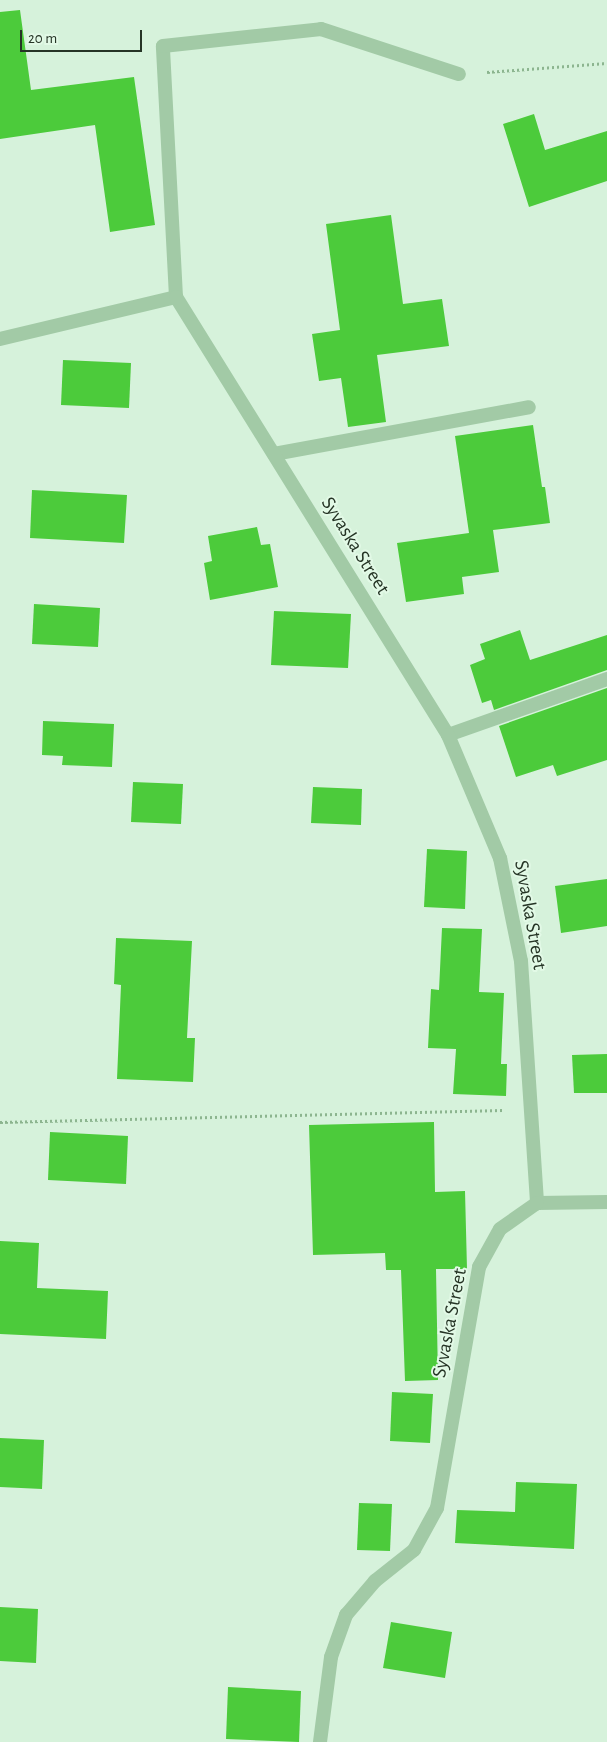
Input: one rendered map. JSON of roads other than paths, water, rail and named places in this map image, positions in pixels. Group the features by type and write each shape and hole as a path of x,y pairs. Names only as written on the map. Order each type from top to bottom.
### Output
{"street":[{"path":"0,339 176,297 163,46 321,28 459,74"},
{"name":"Syvaska Street","path":"176,297 448,734 500,858 521,961 537,1203 500,1229 479,1267 437,1508 414,1550 374,1581 346,1614 331,1657 320,1742"},
{"path":"274,454 530,407"},
{"path":"448,734 607,679"},
{"path":"537,1203 607,1202"}]}
